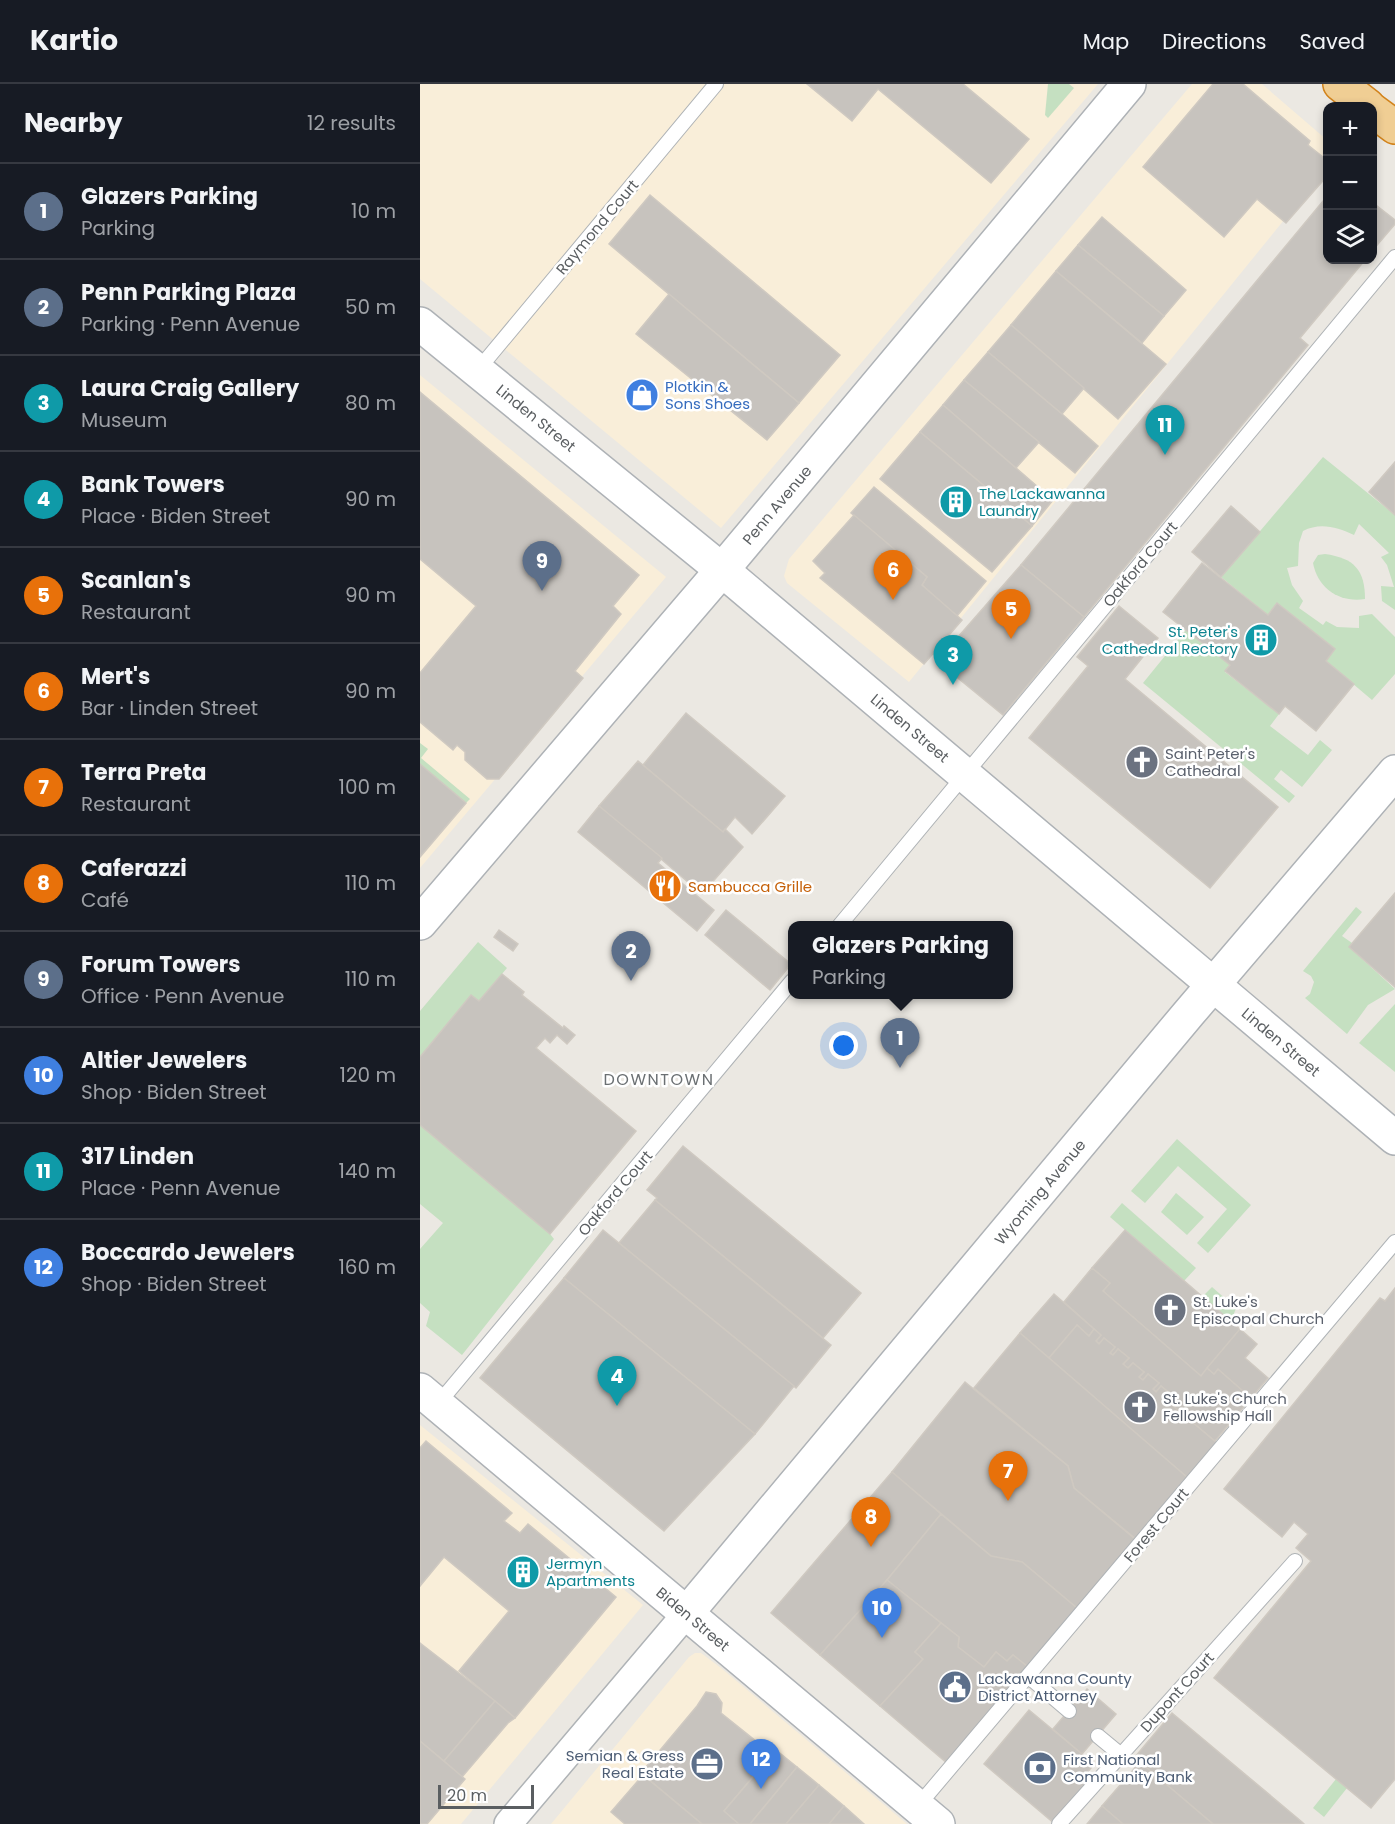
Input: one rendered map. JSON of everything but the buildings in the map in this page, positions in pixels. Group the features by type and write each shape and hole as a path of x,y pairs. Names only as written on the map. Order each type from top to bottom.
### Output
{"highway":[{"path":"1340,84 1363,102"},
{"path":"1377,114 1395,127"}],"main road":[{"name":"Penn Avenue","path":"420,923 722,570 1129,84"},
{"name":"Linden Street","path":"420,324 722,570 1395,1138"},
{"name":"Wyoming Avenue","path":"686,1614 1395,772"},
{"name":"Biden Street","path":"429,1397 927,1816"}],"street":[{"path":"508,1824 686,1614"}],"lane":[{"name":"Raymond Court","path":"477,371 716,84"},
{"name":"Oakford Court","path":"843,921 1395,257"},
{"name":"Oakford Court","path":"429,1397 788,986"},
{"name":"Forest Court","path":"927,1816 1029,1677 1395,1242"},
{"name":"Dupont Court","path":"1059,1824 1295,1561"},
{"path":"1029,1677 1069,1711"},
{"path":"1098,1736 1121,1755"}],"shaded area":[{"path":"420,84 1098,84 721,528 420,279"},
{"path":"1192,84 1262,84 1323,137 1323,172 909,682 787,583 784,576 789,559"},
{"path":"420,375 666,577 420,868"},
{"path":"420,1425 643,1605 461,1824 420,1824"},
{"path":"695,1653 701,1653 721,1668 907,1824 551,1824 689,1657"}],"green space":[{"path":"1048,84 1069,84 1074,88 1048,118 1045,115"},
{"path":"1323,457 1395,515 1395,610 1382,601 1381,586 1394,587 1387,565 1381,557 1389,553 1359,524 1354,535 1322,526 1303,531 1299,543 1298,566 1287,568 1292,585 1303,601 1299,608 1323,625 1326,621 1337,627 1359,628 1359,616 1372,614 1395,637 1395,674 1372,700 1326,661 1277,603 1268,615 1221,577"},
{"path":"1325,554 1343,559 1356,567 1363,580 1365,599 1347,599 1325,587 1313,563 1318,555"},
{"path":"1186,630 1230,665 1225,672 1279,714 1270,726 1308,755 1320,740 1332,750 1302,787 1281,770 1274,779 1295,796 1289,803 1143,683"},
{"path":"420,743 428,749 421,758 470,799 466,803 420,764"},
{"path":"1356,907 1362,912 1342,936 1352,943 1349,947 1395,989 1368,1005 1347,1034 1305,998 1310,994 1314,982 1311,976 1303,971"},
{"path":"478,942 507,968 479,1001 471,996 420,1057 420,1011"},
{"path":"1395,1004 1395,1072 1359,1043"},
{"path":"420,1125 554,1239 462,1355 426,1326 430,1312 420,1303 420,1249 443,1223 420,1204"},
{"path":"1177,1139 1251,1205 1208,1253 1197,1243 1227,1209 1178,1166 1145,1203 1131,1191"},
{"path":"1176,1193 1204,1217 1187,1235 1161,1212"},
{"path":"1122,1203 1196,1268 1184,1281 1110,1217"},
{"path":"1212,1287 1236,1308 1231,1322 1202,1297"},
{"path":"1336,1779 1347,1788 1324,1817 1313,1808"}],"place":[{"name":"Plotkin & Sons Shoes","path":"642,395"},
{"name":"317 Linden","path":"1165,455"},
{"name":"The Lackawanna Laundry","path":"956,502"},
{"name":"Forum Towers","path":"542,591"},
{"name":"Mert's","path":"893,600"},
{"name":"Scanlan's","path":"1011,639"},
{"name":"St. Peter's Cathedral Rectory","path":"1261,640"},
{"name":"Laura Craig Gallery","path":"953,685"},
{"name":"Saint Peter's Cathedral","path":"1142,762"},
{"name":"Sambucca Grille","path":"665,886"},
{"name":"Penn Parking Plaza","path":"631,981"},
{"name":"Glazers Parking","path":"900,1068"},
{"name":"St. Luke's Episcopal Church","path":"1170,1310"},
{"name":"Bank Towers","path":"617,1406"},
{"name":"St. Luke's Church Fellowship Hall","path":"1140,1407"},
{"name":"Terra Preta","path":"1008,1501"},
{"name":"Caferazzi","path":"871,1547"},
{"name":"Jermyn Apartments","path":"523,1572"},
{"name":"Altier Jewelers","path":"882,1638"},
{"name":"Lackawanna County District Attorney","path":"955,1687"},
{"name":"Semian & Gress Real Estate","path":"707,1764"},
{"name":"First National Community Bank","path":"1040,1768"},
{"name":"Boccardo Jewelers","path":"761,1789"}],"district":[{"name":"DOWNTOWN","path":"659,1079"}]}
